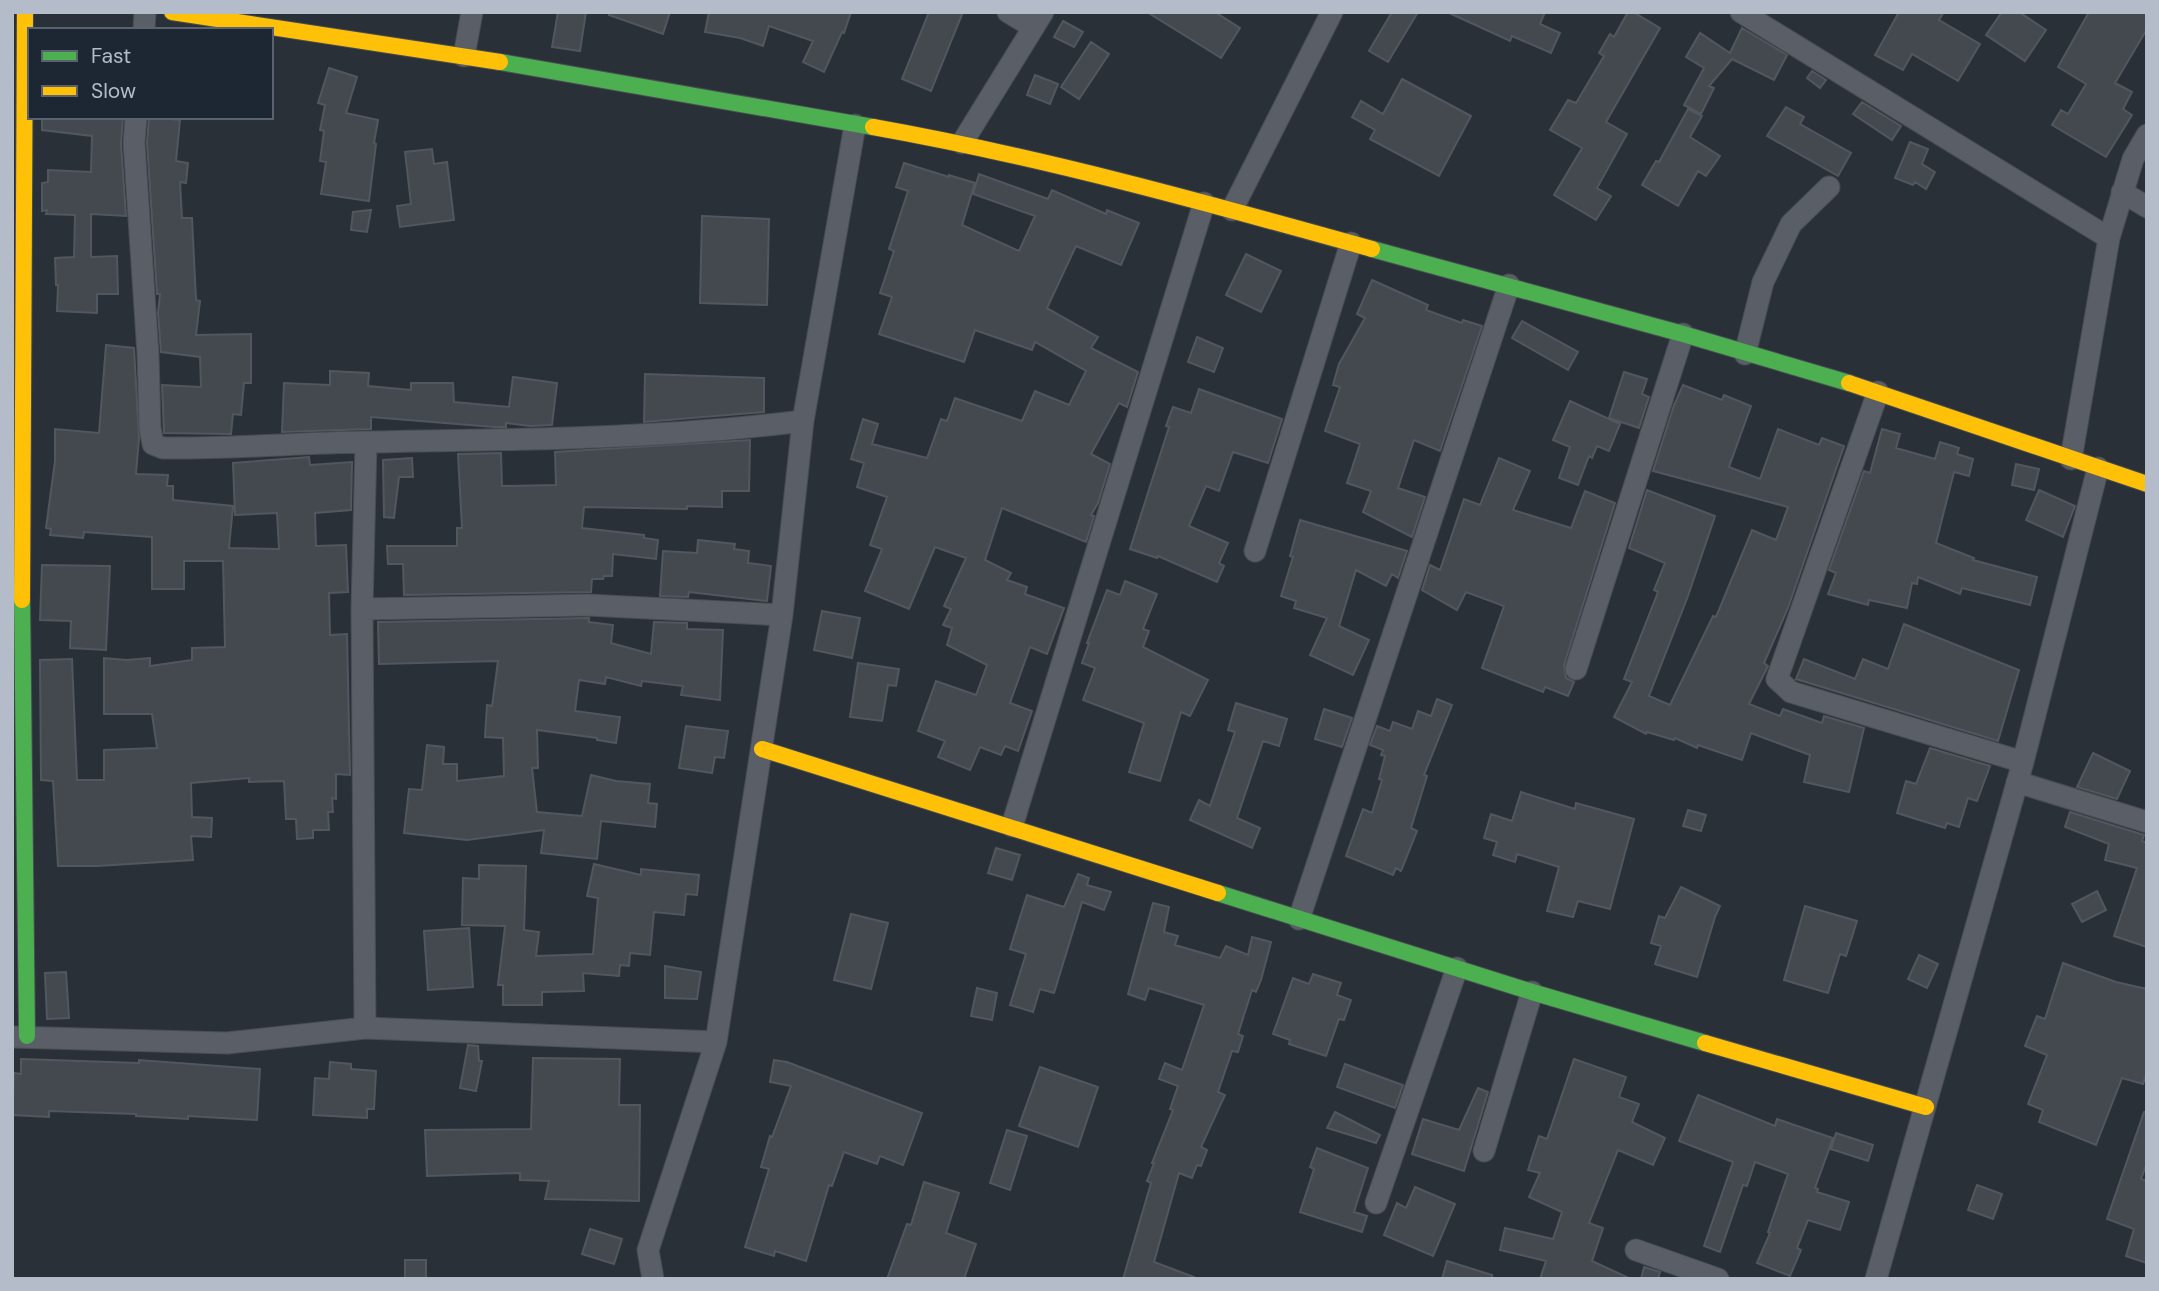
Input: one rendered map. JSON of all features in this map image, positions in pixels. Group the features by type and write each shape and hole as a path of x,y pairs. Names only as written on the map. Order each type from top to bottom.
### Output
{"street":[{"path":"25,12 20,1037 227,1043 365,1028 716,1042"},
{"path":"172,12 464,56 962,143 1232,210 1683,334 1878,392 2147,484"},
{"path":"464,56 472,12"},
{"path":"962,143 1038,20 1008,12"},
{"path":"1232,210 1332,12"},
{"path":"1741,12 2109,238"},
{"path":"136,119 134,144 148,354 150,428 153,443 163,448 536,440 722,431 803,421"},
{"path":"653,1279 648,1250 716,1042 782,615 803,421 855,125"},
{"path":"2071,459 2109,238 2133,159 2147,135"},
{"path":"1745,354 1763,282 1791,224 1829,187"},
{"path":"2122,192 2147,207"},
{"path":"1012,826 1204,203"},
{"path":"1255,551 1351,243"},
{"path":"1299,919 1509,285"},
{"path":"1576,669 1683,334"},
{"path":"1878,392 1777,679 1791,692 2020,772 2147,822"},
{"path":"365,1028 362,610 366,442"},
{"path":"1876,1279 2020,772 2098,468"},
{"path":"362,610 588,605 782,615"},
{"path":"762,749 1532,992 1926,1107"},
{"path":"1376,1203 1457,968"},
{"path":"1484,1152 1532,992"},
{"path":"1636,1250 1718,1279"}],"building":[{"path":"558,12 586,12 580,51 552,47"},
{"path":"609,12 670,12 663,34 609,15"},
{"path":"709,12 851,12 844,33 842,32 824,72 803,62 813,41 769,26 763,46 740,38 705,32"},
{"path":"929,12 963,12 931,91 902,79"},
{"path":"1147,12 1215,12 1240,28 1221,58"},
{"path":"1392,12 1418,12 1388,62 1369,51"},
{"path":"1447,12 1545,12 1540,24 1560,33 1551,53 1512,36 1510,41"},
{"path":"1628,12 1633,12 1660,28 1606,122 1627,134 1597,188 1611,196 1596,220 1554,195 1582,148 1550,130 1568,100 1576,103 1604,56 1599,53 1610,34 1614,37"},
{"path":"1899,12 1944,12 1939,20 1980,44 1958,81 1912,54 1903,70 1875,55"},
{"path":"2002,12 2019,12 2046,30 2025,61 1986,35"},
{"path":"2089,12 2147,12 2147,29 2115,83 2132,92 2123,109 2132,115 2106,157 2052,125 2061,110 2068,114 2086,84 2058,67"},
{"path":"1063,21 1083,32 1074,47 1054,37"},
{"path":"1742,28 1787,55 1774,80 1732,59 1709,86 1714,88 1701,114 1684,105 1704,68 1686,57 1700,33 1730,53"},
{"path":"1091,42 1109,54 1079,99 1061,87"},
{"path":"329,68 357,77 346,113 378,120 369,201 321,194 326,162 320,161 324,131 320,130 325,105 318,103"},
{"path":"1812,71 1826,80 1820,88 1807,78"},
{"path":"1035,75 1058,84 1050,104 1027,95"},
{"path":"1402,79 1471,116 1439,176 1370,139 1375,130 1352,117 1361,101 1383,114"},
{"path":"1862,102 1901,126 1892,140 1853,114"},
{"path":"1786,107 1804,117 1800,124 1851,153 1838,176 1767,136"},
{"path":"1688,109 1702,116 1690,137 1720,156 1706,176 1698,171 1678,206 1642,185 1656,161 1659,162"},
{"path":"42,119 123,119 121,144 126,216 91,214 91,257 117,256 118,294 97,294 97,313 57,311 55,258 74,257 75,215 46,214 47,210 42,211 42,183 48,182 48,170 91,172 92,136 42,130"},
{"path":"149,119 180,120 176,161 188,163 186,183 180,182 182,218 192,218 196,300 200,301 196,335 251,334 251,383 244,383 241,415 233,414 231,434 164,433 162,385 201,387 200,357 161,352 158,313 160,294 157,294 147,143"},
{"path":"1910,142 1928,149 1922,164 1935,172 1926,189 1915,182 1913,185 1895,178"},
{"path":"432,149 434,164 447,162 454,220 400,227 397,206 411,204 405,152"},
{"path":"904,163 975,183 962,225 1019,251 1035,216 973,194 979,174 1048,199 1052,190 1106,214 1107,210 1139,223 1121,265 1076,246 1047,308 1098,337 1091,348 1138,372 1127,407 1119,403 1091,454 1110,464 1098,503 1091,515 1094,516 1086,542 1002,508 985,560 1011,573 1007,580 1027,587 1025,594 1064,608 1047,654 1030,647 1010,703 1032,711 1018,751 1005,746 1001,755 980,747 970,770 938,757 945,741 918,731 936,681 976,695 987,665 947,645 952,628 943,625 951,609 944,606 966,558 935,547 909,609 865,591 882,549 870,545 887,497 857,487 864,463 851,459 863,419 878,424 872,444 927,458 941,419 947,421 955,398 1022,421 1035,391 1069,405 1086,371 1035,342 1032,350 975,330 964,362 879,334 892,297 880,293 894,251 889,249 908,191 896,187"},
{"path":"371,210 367,232 351,230 353,212"},
{"path":"702,216 769,219 767,305 700,303"},
{"path":"1246,254 1281,271 1261,312 1226,295"},
{"path":"1372,280 1428,305 1426,310 1462,323 1463,320 1482,326 1440,451 1414,440 1398,488 1425,497 1412,537 1363,512 1371,491 1347,483 1360,444 1325,431 1340,387 1333,385 1339,364 1365,318 1357,314"},
{"path":"1522,321 1578,352 1568,370 1512,338"},
{"path":"1197,337 1223,348 1214,372 1188,362"},
{"path":"106,345 134,348 139,438 136,474 168,475 167,486 173,486 173,500 233,506 229,548 279,549 277,513 235,515 233,463 309,457 310,465 352,462 351,510 315,513 316,546 346,545 348,592 329,593 330,635 347,634 350,775 336,774 336,799 332,798 333,812 328,812 329,830 313,830 313,838 297,839 296,819 286,819 284,781 249,782 249,778 191,783 192,817 212,818 211,837 191,836 193,860 58,866 53,781 41,780 40,660 72,659 77,780 104,780 104,750 157,748 152,714 104,714 104,658 150,658 150,666 192,660 192,648 225,647 223,561 184,561 184,589 152,589 152,537 84,532 83,538 50,535 51,529 46,528 55,461 55,429 99,433"},
{"path":"330,371 369,373 368,386 411,390 411,383 453,383 454,402 509,407 513,377 557,383 552,425 506,423 506,427 494,427 371,417 371,429 282,432 284,383 330,385"},
{"path":"1624,372 1647,379 1642,394 1649,397 1639,428 1609,418"},
{"path":"645,374 764,378 764,412 644,422"},
{"path":"1683,385 1722,400 1724,395 1751,406 1729,467 1760,479 1778,429 1819,445 1822,438 1844,446 1788,608 1764,663 1768,666 1749,704 1780,716 1783,709 1822,723 1824,716 1864,728 1849,792 1804,782 1810,755 1751,733 1742,760 1698,745 1697,748 1675,738 1674,740 1647,732 1646,734 1614,717 1632,682 1624,679 1658,592 1654,590 1665,563 1629,548 1647,490 1715,516 1688,596 1649,696 1670,705 1713,616 1716,617 1752,530 1776,540 1788,507 1653,471"},
{"path":"1199,389 1282,419 1268,463 1233,452 1219,491 1206,486 1189,526 1228,543 1219,563 1224,566 1217,582 1158,556 1157,558 1130,549 1173,407 1191,413"},
{"path":"1570,401 1620,424 1609,451 1597,446 1592,458 1589,456 1578,485 1559,478 1570,447 1553,440"},
{"path":"1882,429 1900,434 1896,448 1935,459 1940,442 1959,448 1957,454 1973,459 1969,476 1954,472 1936,543 1974,558 1973,560 2037,577 2030,605 1962,588 1960,594 1918,577 1917,584 1912,583 1907,608 1869,600 1868,605 1828,594 1836,573 1829,570 1864,471 1870,473"},
{"path":"750,440 749,491 722,491 722,507 584,507 582,528 644,535 644,538 658,540 656,559 613,554 612,576 592,579 591,592 404,595 403,564 388,564 387,546 457,546 457,528 462,528 458,454 501,453 502,486 556,485 555,452"},
{"path":"412,458 413,477 399,477 394,518 384,517 383,460"},
{"path":"1499,458 1530,471 1513,510 1571,528 1585,491 1615,503 1564,665 1566,678 1574,682 1568,696 1545,687 1543,692 1482,668 1504,606 1466,592 1457,610 1422,590 1430,565 1440,570 1464,499 1480,505"},
{"path":"2016,464 2039,469 2034,490 2012,485"},
{"path":"2039,490 2075,506 2063,537 2026,520"},
{"path":"1300,520 1407,551 1398,578 1392,574 1386,586 1356,570 1339,626 1369,640 1353,675 1310,655 1327,618 1294,608 1296,601 1281,596 1293,557 1290,556"},
{"path":"698,540 735,544 734,549 749,551 748,563 771,566 767,601 689,592 688,597 660,596 663,551 697,553"},
{"path":"42,565 110,566 106,650 70,648 71,621 40,620"},
{"path":"1125,581 1157,594 1143,629 1149,631 1143,647 1208,680 1190,716 1181,712 1160,781 1129,772 1144,723 1083,700 1095,668 1082,663 1087,643 1107,590 1120,595"},
{"path":"822,611 860,618 852,658 814,650"},
{"path":"589,618 589,622 613,625 611,643 651,654 654,622 687,623 687,629 723,630 720,700 681,695 683,686 642,681 641,686 606,677 605,684 579,680 575,711 620,717 616,743 537,730 538,768 532,768 537,812 582,816 591,775 616,781 650,784 648,803 657,804 655,827 601,821 597,859 541,853 544,830 467,840 404,833 409,789 422,790 427,745 444,747 443,764 457,764 457,781 504,776 503,738 485,737 487,705 492,706 498,661 379,664 378,622"},
{"path":"1904,624 2019,670 1998,741 1796,679 1804,659 1855,679 1863,659 1888,669"},
{"path":"858,663 899,669 896,686 888,685 882,721 850,717"},
{"path":"1437,699 1452,705 1424,775 1427,776 1411,828 1417,831 1401,871 1396,868 1393,875 1346,856 1363,809 1372,813 1382,780 1379,779 1385,756 1381,755 1383,750 1370,745 1377,726 1390,731 1393,722 1412,729 1418,711 1431,716"},
{"path":"1236,703 1287,719 1279,746 1263,741 1237,818 1260,828 1252,848 1190,820 1199,800 1210,806 1235,732 1228,730"},
{"path":"1324,709 1352,718 1342,747 1315,739"},
{"path":"686,726 728,731 724,758 715,757 712,773 679,768"},
{"path":"1930,748 1990,766 1977,801 1968,798 1959,827 1947,823 1945,828 1897,813 1906,781 1916,784"},
{"path":"2093,753 2130,771 2117,799 2077,787"},
{"path":"1521,792 1575,809 1576,803 1634,819 1610,909 1578,901 1573,917 1547,911 1559,867 1517,854 1515,862 1493,855 1497,842 1484,838 1491,814 1512,821"},
{"path":"1688,810 1706,815 1701,831 1683,826"},
{"path":"2070,812 2144,835 2142,841 2147,843 2147,947 2114,936 2137,868 2105,860 2109,844 2065,827"},
{"path":"996,848 1020,855 1012,880 988,873"},
{"path":"594,864 641,875 641,869 699,875 697,895 686,894 684,915 654,912 650,955 630,953 629,966 620,965 619,976 583,973 584,991 542,992 542,1005 503,1005 503,985 498,985 505,926 462,925 463,878 479,879 479,865 526,866 524,930 539,932 536,956 593,954 598,898 587,896"},
{"path":"1078,874 1089,878 1087,885 1111,892 1104,910 1082,902 1054,993 1040,989 1033,1012 1010,1005 1026,954 1010,949 1027,895 1064,907"},
{"path":"1681,887 1720,906 1697,977 1655,964 1661,946 1651,943 1659,916 1665,918"},
{"path":"2097,891 2106,910 2082,922 2072,904"},
{"path":"1153,903 1169,907 1164,932 1178,936 1175,945 1220,958 1226,946 1248,955 1252,937 1271,942 1261,980 1256,992 1252,990 1238,1034 1243,1036 1238,1052 1232,1051 1218,1092 1225,1095 1201,1147 1207,1150 1201,1166 1197,1165 1192,1178 1179,1173 1154,1262 1194,1279 1123,1279 1151,1183 1147,1181 1152,1163 1173,1110 1170,1109 1178,1086 1159,1079 1165,1063 1182,1070 1204,1005 1149,988 1145,1000 1128,994"},
{"path":"1805,906 1857,921 1846,956 1840,954 1828,993 1784,980"},
{"path":"851,914 888,923 871,989 834,980"},
{"path":"469,928 473,987 428,990 424,931"},
{"path":"1919,955 1938,964 1927,988 1908,979"},
{"path":"2063,963 2116,982 2147,989 2147,1072 2143,1084 2122,1078 2096,1145 2039,1122 2043,1110 2028,1104 2047,1055 2025,1046 2037,1016 2045,1019"},
{"path":"665,966 701,972 697,999 665,998"},
{"path":"66,972 69,1018 47,1019 45,973"},
{"path":"1313,974 1341,983 1337,995 1351,1000 1344,1020 1339,1019 1326,1056 1289,1044 1290,1040 1273,1034 1293,978 1309,984"},
{"path":"977,988 997,993 992,1020 971,1016"},
{"path":"468,1045 478,1046 479,1061 482,1061 476,1091 460,1088"},
{"path":"533,1058 620,1059 619,1105 640,1105 639,1201 545,1199 549,1181 520,1180 520,1173 427,1176 425,1130 531,1129"},
{"path":"21,1059 139,1063 139,1060 260,1069 257,1120 49,1111 49,1117 12,1115 14,1073 21,1074"},
{"path":"1574,1059 1626,1077 1619,1097 1639,1104 1632,1122 1665,1138 1653,1165 1618,1150 1589,1223 1603,1228 1592,1261 1631,1279 1540,1279 1546,1261 1500,1250 1505,1228 1553,1239 1562,1212 1529,1197 1540,1173 1528,1170 1539,1136 1547,1139"},
{"path":"774,1060 787,1062 922,1113 903,1165 880,1156 877,1164 844,1152 832,1186 829,1185 806,1261 775,1251 774,1256 745,1247 769,1169 761,1167 770,1136 772,1137 791,1086 770,1082"},
{"path":"330,1062 351,1064 351,1069 376,1071 374,1109 367,1109 367,1118 313,1115 315,1078 329,1079"},
{"path":"1345,1064 1403,1085 1395,1108 1337,1087"},
{"path":"1040,1067 1098,1087 1078,1147 1019,1126"},
{"path":"1478,1088 1488,1092 1464,1171 1412,1154 1423,1119 1459,1130"},
{"path":"1698,1095 1775,1126 1777,1119 1833,1138 1815,1188 1818,1189 1817,1192 1849,1202 1840,1230 1808,1220 1797,1248 1801,1250 1790,1276 1757,1263 1770,1233 1768,1232 1788,1174 1755,1162 1747,1186 1743,1185 1720,1252 1704,1246 1733,1162 1679,1141"},
{"path":"1335,1112 1380,1135 1376,1143 1327,1128"},
{"path":"2144,1112 2147,1112 2147,1163 2141,1179 2147,1181 2147,1263 2126,1256 2134,1229 2107,1219"},
{"path":"1007,1130 1027,1136 1010,1190 990,1183"},
{"path":"1836,1133 1873,1145 1868,1161 1831,1149"},
{"path":"1317,1148 1368,1168 1354,1212 1367,1216 1362,1232 1300,1212 1314,1169 1310,1167"},
{"path":"924,1182 959,1193 946,1233 976,1244 964,1279 887,1279 907,1224 911,1225"},
{"path":"1977,1185 2002,1194 1993,1219 1968,1210"},
{"path":"1415,1187 1455,1204 1433,1256 1384,1235 1397,1203 1406,1208"},
{"path":"590,1229 622,1239 614,1264 582,1254"},
{"path":"405,1260 426,1260 426,1279 405,1279"},
{"path":"1447,1261 1492,1275 1492,1279 1442,1279"},
{"path":"1644,1267 1660,1272 1658,1279 1641,1279"}],"traffic: fast":[{"path":"500,62 873,127"},
{"path":"1372,249 1683,334 1849,383"},
{"path":"22,600 27,1036"},
{"path":"1218,893 1532,992 1705,1043"}],"traffic: slow":[{"path":"22,600 25,12"},
{"path":"172,12 500,62"},
{"path":"873,127 1062,167 1372,249"},
{"path":"1849,383 2147,484"},
{"path":"762,749 1218,893"},
{"path":"1705,1043 1926,1107"}]}
